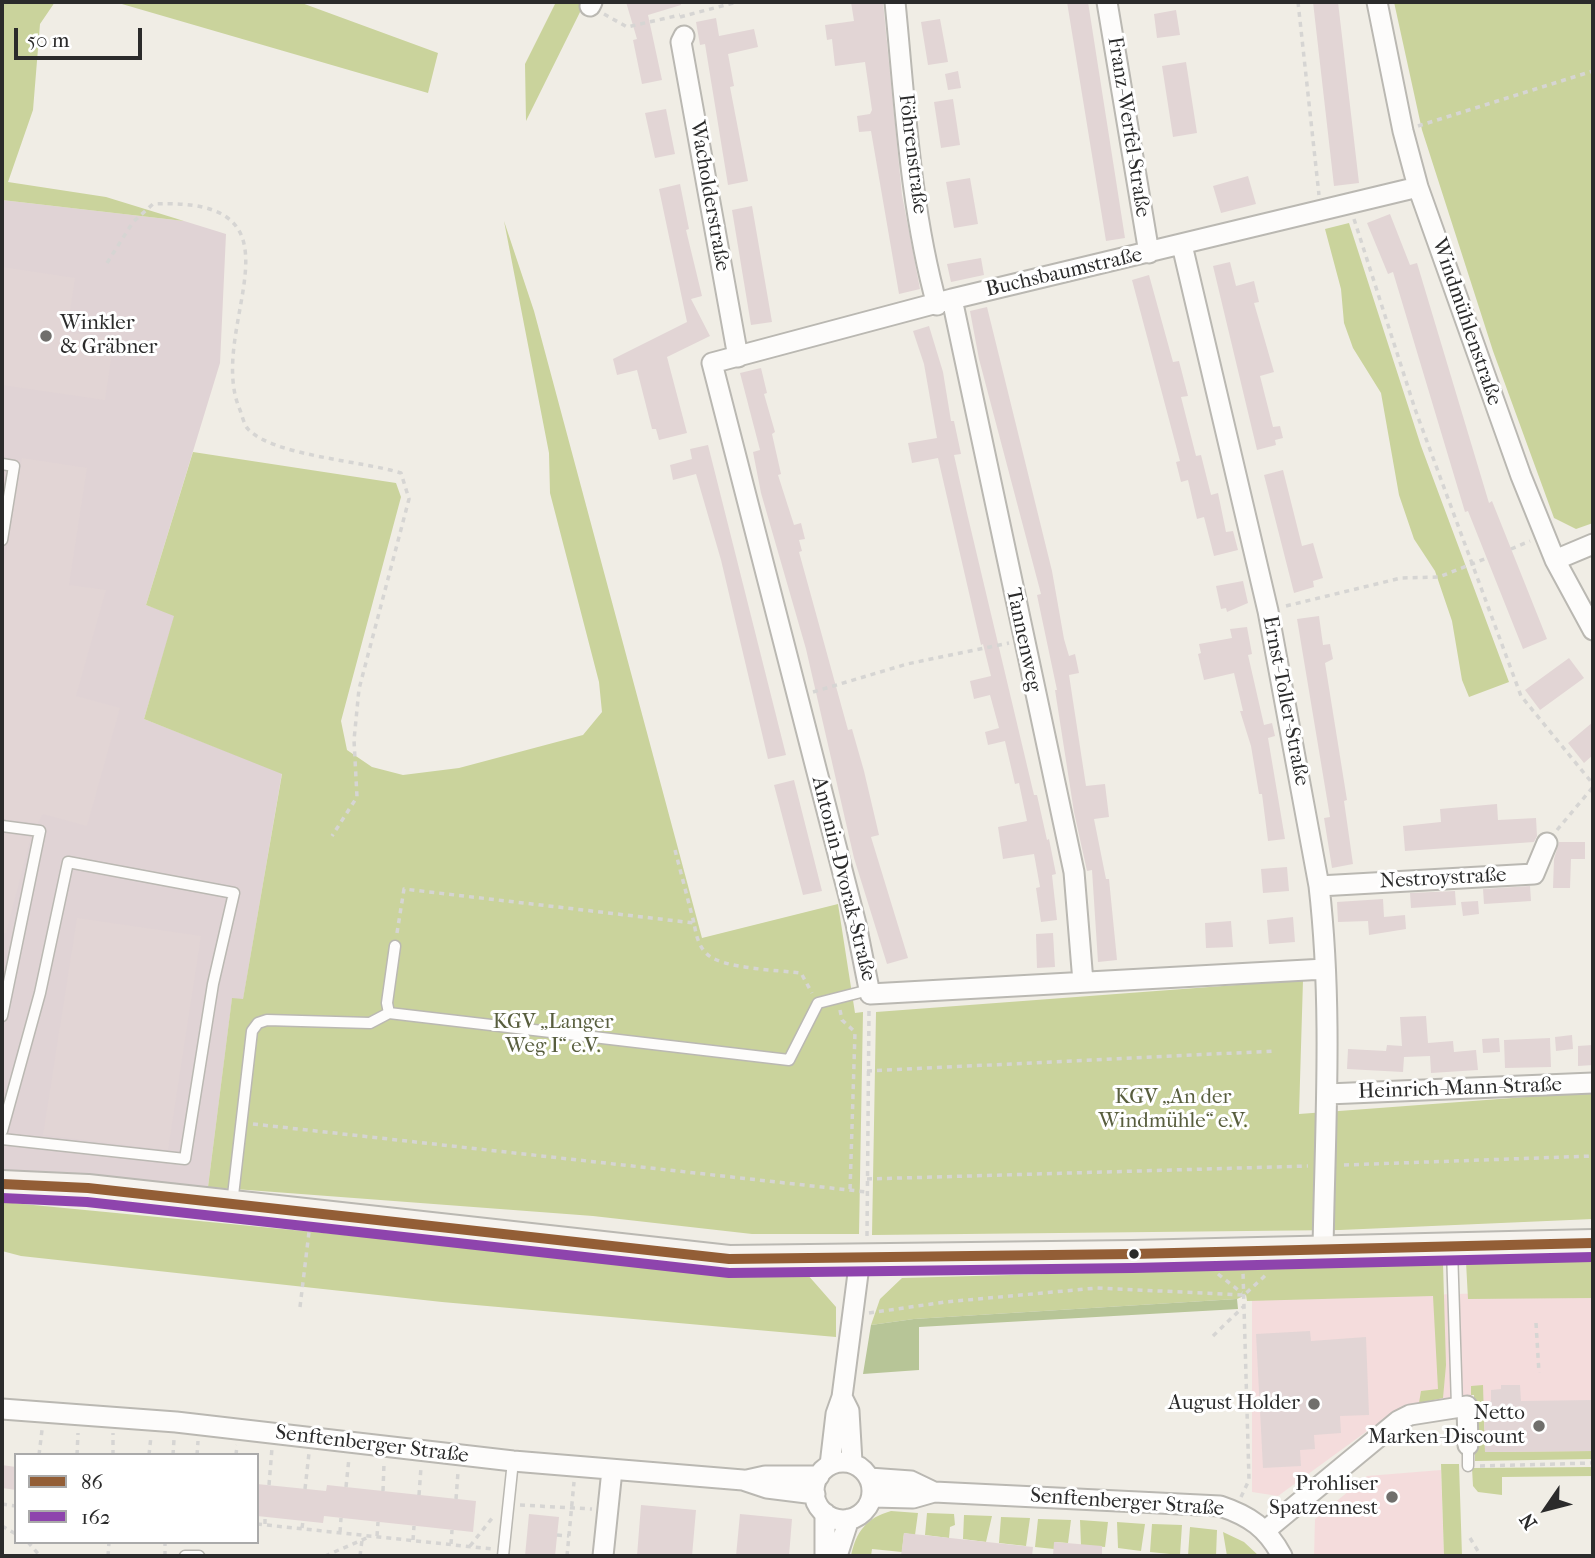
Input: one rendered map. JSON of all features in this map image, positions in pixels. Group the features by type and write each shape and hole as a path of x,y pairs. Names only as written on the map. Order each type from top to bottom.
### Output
{"main road":[{"path":"2,1184 88,1188 729,1259 865,1249 1323,1250 1593,1243"}],"street":[{"name":"Föhrenstraße","path":"895,2 911,159 930,279 944,302"},
{"name":"Franz-Werfel-Straße","path":"1107,2 1149,253"},
{"name":"Windmühlenstraße","path":"1377,2 1403,131 1418,187 1521,476 1555,560 1593,630"},
{"name":"Wacholderstraße","path":"684,36 681,42 738,358"},
{"name":"Buchsbaumstraße","path":"712,363 944,302 1418,187"},
{"name":"Ernst-Toller-Straße","path":"1182,245 1268,611 1319,886 1325,969 1328,1094 1323,1250"},
{"name":"Tannenweg","path":"944,302 1074,872 1083,982"},
{"name":"Antonin-Dvorak-Straße","path":"712,363 856,924 870,992 1325,969"},
{"path":"1555,560 1593,544"},
{"name":"Nestroystraße","path":"1319,886 1534,874 1547,843"},
{"name":"Heinrich-Mann-Straße","path":"1328,1094 1593,1083"},
{"path":"825,1556 825,1513 821,1478 842,1397 865,1249"},
{"path":"825,1513 841,1520 861,1514 870,1488 852,1462 849,1410 842,1397"},
{"path":"1282,1556 1266,1530 1398,1421 1409,1415 1466,1406 1468,1446"},
{"name":"Senftenberger Straße","path":"2,1409 44,1410 273,1432 513,1461 743,1480 765,1476 821,1478 852,1462"},
{"path":"603,1556 612,1470"},
{"name":"Senftenberger Straße","path":"870,1488 911,1481 933,1492 1220,1506 1246,1515 1266,1530"},
{"path":"837,1556 849,1519"}],"lane":[{"path":"2,464 14,466 2,540"},
{"path":"2,826 40,831 2,1016"},
{"path":"2,1130 40,993 68,862 234,893 213,984 185,1159 2,1139"},
{"path":"389,1013 387,1003 395,946"},
{"path":"232,1204 252,1031 258,1023 267,1020 370,1023 389,1013 789,1060 818,1003 870,992"},
{"path":"1452,1246 1457,1406"},
{"path":"1468,1446 1468,1466"},
{"path":"503,1554 513,1461"},
{"path":"185,1556 199,1556"}],"path":[{"path":"591,4 627,27 737,2"},
{"path":"1298,2 1321,211"},
{"path":"680,15 684,36"},
{"path":"1403,131 1593,71"},
{"path":"107,263 134,222 153,204 200,205 228,216 244,237 246,261 233,363 235,399 248,429 279,447 401,473 409,499 359,689 354,740 357,797 332,836"},
{"path":"1349,204 1415,409 1521,696 1593,785 1547,843"},
{"path":"1268,611 1401,578 1439,577 1487,558"},
{"path":"798,697 907,664 1023,640"},
{"path":"675,850 698,942 707,955 723,962 801,973 818,1003"},
{"path":"395,946 404,889 694,923"},
{"path":"865,1249 870,992"},
{"path":"838,998 842,1020 855,1032 850,1191"},
{"path":"867,1071 1275,1051"},
{"path":"241,1123 867,1192"},
{"path":"867,1180 1593,1156"},
{"path":"300,1307 310,1212"},
{"path":"1240,1498 1249,1480 1243,1263"},
{"path":"867,1313 945,1302 1097,1288 1244,1294 1270,1271"},
{"path":"1216,1272 1244,1294"},
{"path":"1213,1336 1244,1306"},
{"path":"1536,1322 1539,1373"},
{"path":"39,1453 44,1410"},
{"path":"269,1485 273,1432"},
{"path":"305,1489 311,1437"},
{"path":"346,1487 350,1443"},
{"path":"383,1491 385,1447"},
{"path":"419,1495 421,1451"},
{"path":"456,1499 459,1455"},
{"path":"1468,1466 1593,1464"},
{"path":"567,1556 574,1481"},
{"path":"514,1505 592,1509"},
{"path":"470,1547 495,1515"},
{"path":"265,1517 265,1524"},
{"path":"340,1532 341,1518"},
{"path":"302,1528 303,1521"},
{"path":"375,1536 378,1522"},
{"path":"259,1524 340,1532 362,1537 451,1544 503,1554"},
{"path":"413,1540 414,1526"},
{"path":"451,1544 452,1530"},
{"path":"557,1535 569,1536"},
{"path":"325,1556 362,1537"},
{"path":"360,1556 362,1537"},
{"path":"1470,1538 1481,1556"}],"shaded area":[{"path":"2,200 184,221 226,234 220,363 146,605 175,615 144,719 282,773 243,1000 232,999 208,1187 85,1174 2,1171"},
{"path":"1593,1290 1593,1456 1476,1458 1474,1395 1431,1400 1396,1410 1278,1496 1252,1492 1252,1300"},
{"name":"Prohliser Spatzennest","path":"1441,1470 1444,1556 1314,1556 1315,1519 1367,1476"}],"green space":[{"path":"2,2 55,2 40,24 33,110 8,182 106,197 184,221 2,200"},
{"path":"115,2 299,2 438,53 428,93"},
{"path":"556,2 585,2 526,121 525,64"},
{"path":"1394,2 1593,2 1593,523 1576,529 1554,518 1493,351 1422,130"},
{"name":"KGV „Langer Weg I“ e.V.","path":"504,221 534,311 702,938 838,904 855,1013 863,1012 859,1234 752,1234 593,1216 208,1187 232,998 243,999 282,774 144,719 174,616 146,605 193,452 396,483 401,497 341,721 347,750 372,767 403,775 459,768 583,735 602,712 599,682 550,493 549,453"},
{"path":"1349,223 1421,446 1509,682 1469,697 1462,680 1452,621 1435,571 1414,539 1399,495 1381,393 1353,348 1344,323 1341,289 1325,229"},
{"name":"KGV „An der Windmühle“ e.V.","path":"1303,980 1299,1114 1593,1092 1593,1219 1340,1230 872,1235 876,1012"},
{"path":"2,1202 687,1268 807,1274 836,1307 836,1337 442,1302 21,1256 2,1251"},
{"path":"1593,1259 1593,1298 1468,1299 1466,1262"},
{"path":"1443,1263 1446,1365 1443,1398 1419,1403 1421,1391 1438,1389 1433,1296 1247,1301 1246,1295 1237,1299 914,1319 871,1325 880,1299 902,1278"},
{"path":"1237,1299 1238,1309 919,1327 919,1370 863,1374 871,1325 914,1319"},
{"path":"1483,1385 1485,1452 1593,1451 1593,1459 1475,1461 1474,1395 1471,1395 1471,1386"},
{"path":"1441,1464 1459,1464 1462,1556 1444,1556"},
{"path":"1593,1467 1593,1476 1502,1477 1502,1495 1478,1492 1473,1486 1472,1468"},
{"path":"891,1511 918,1513 915,1535 904,1533 902,1552 872,1549 871,1556 851,1556 859,1533 864,1527 875,1518"},
{"path":"927,1513 954,1514 955,1525 950,1527 949,1538 925,1535"},
{"path":"964,1515 992,1516 986,1542 963,1539"},
{"path":"1001,1517 1030,1518 1026,1546 999,1543"},
{"path":"1038,1519 1071,1520 1068,1543 1055,1542 1054,1549 1035,1547"},
{"path":"1080,1520 1108,1522 1105,1547 1081,1545"},
{"path":"1117,1522 1145,1524 1141,1551 1118,1548"},
{"path":"1152,1524 1182,1525 1180,1555 1150,1552"},
{"path":"1190,1527 1217,1530 1216,1556 1188,1556"},
{"path":"1223,1532 1244,1542 1259,1556 1227,1556"}],"building":[{"path":"626,2 680,2 681,5 648,15 662,80 642,84 633,40 637,39"},
{"path":"851,2 883,2 902,195 920,289 899,294 871,131 859,132 857,116 870,114 872,110 865,62 835,66 832,39 827,40 825,25 854,21"},
{"path":"1067,2 1088,2 1125,238 1106,241"},
{"path":"1313,2 1338,2 1359,183 1334,186"},
{"path":"1176,10 1180,35 1157,38 1154,14"},
{"path":"716,18 719,36 754,29 758,47 728,54 734,86 730,87 748,181 728,185 705,44 700,45 696,22"},
{"path":"940,19 948,62 928,65 921,22"},
{"path":"1186,62 1197,133 1173,137 1162,66"},
{"path":"958,71 961,88 948,90 945,74"},
{"path":"953,99 960,145 941,148 934,102"},
{"path":"666,109 675,154 655,158 645,113"},
{"path":"1248,176 1256,204 1221,213 1213,186"},
{"path":"970,178 978,224 954,228 946,182"},
{"path":"680,184 689,229 686,230 702,296 691,299 710,336 667,357 687,433 659,440 656,429 652,429 637,370 617,375 613,359 687,322 659,189"},
{"path":"752,206 772,322 751,325 732,210"},
{"path":"1390,214 1410,265 1417,263 1489,503 1492,501 1547,639 1523,649 1468,511 1465,512 1393,272 1388,274 1367,223"},
{"path":"981,258 984,275 951,282 947,264"},
{"path":"1230,262 1236,286 1254,281 1259,302 1254,303 1274,372 1260,376 1273,427 1280,426 1283,438 1275,440 1276,445 1257,450 1213,266"},
{"name":"Winkler & Gräbner","path":"2,267 75,278 67,332 114,339 105,400 2,385"},
{"path":"1149,275 1173,362 1179,361 1188,396 1181,397 1196,456 1201,455 1211,495 1218,493 1226,532 1233,531 1238,550 1214,556 1204,517 1197,519 1188,480 1181,482 1176,462 1180,461 1132,280"},
{"path":"987,307 1052,571 1064,639 1069,656 1075,654 1079,673 1069,675 1086,786 1105,784 1109,817 1094,819 1106,879 1109,879 1117,960 1098,962 1092,870 1087,871 1074,812 1057,690 1037,595 1041,594 979,359 970,311"},
{"path":"929,326 943,372 951,421 954,421 961,454 954,455 967,513 1034,795 1037,795 1047,840 1049,839 1056,874 1052,875 1057,920 1041,922 1036,888 1040,887 1034,854 1003,859 998,827 1027,821 1019,783 1015,784 1005,741 988,745 985,732 999,728 990,695 974,699 970,681 991,676 983,644 981,645 938,458 912,463 908,443 937,438 924,364 913,331"},
{"path":"761,368 767,393 764,394 775,432 772,434 781,474 778,475 794,525 801,523 805,539 799,540 802,551 799,552 848,730 852,729 864,771 879,835 871,837 908,958 887,964 854,858 806,649 761,493 753,452 760,450 740,373"},
{"path":"708,445 786,755 768,759 721,560 696,474 673,480 670,465 692,459 690,449"},
{"path":"22,458 87,468 69,585 106,590 76,696 120,708 87,826 43,814 38,823 2,819 2,577"},
{"path":"1283,470 1302,546 1313,543 1323,578 1313,581 1314,587 1294,593 1264,475"},
{"path":"1243,581 1248,603 1227,612 1226,608 1221,609 1216,586"},
{"path":"1319,616 1323,645 1330,644 1333,659 1325,663 1347,800 1344,801 1353,864 1332,868 1324,818 1330,817 1297,619"},
{"path":"1247,627 1252,654 1248,655 1264,725 1272,723 1275,736 1268,738 1285,839 1268,841 1262,794 1259,794 1234,673 1204,680 1198,654 1201,653 1199,644 1232,638 1230,629"},
{"path":"1569,658 1584,678 1540,710 1525,690"},
{"path":"1593,722 1593,755 1584,763 1568,743"},
{"path":"794,780 822,891 803,895 774,785"},
{"path":"1497,804 1498,820 1536,818 1537,836 1534,842 1405,851 1403,826 1441,822 1440,809"},
{"path":"2,833 31,837 6,933 2,933"},
{"path":"1559,842 1585,842 1585,859 1571,859 1570,888 1553,888 1554,859"},
{"path":"1287,867 1289,891 1263,893 1261,869"},
{"path":"1530,886 1531,901 1484,904 1483,889"},
{"path":"1455,891 1456,905 1411,908 1410,893"},
{"path":"1383,899 1384,917 1405,915 1406,929 1369,935 1368,921 1338,922 1337,902"},
{"path":"1478,901 1479,914 1463,916 1461,902"},
{"path":"1293,917 1295,942 1269,944 1267,920"},
{"path":"77,918 201,936 168,1150 43,1135"},
{"path":"1231,921 1233,947 1206,948 1205,923"},
{"path":"1053,933 1055,967 1037,968 1036,934"},
{"path":"1426,1016 1428,1043 1453,1041 1454,1052 1476,1050 1478,1070 1431,1073 1430,1056 1404,1057 1403,1072 1347,1069 1348,1049 1386,1051 1387,1045 1402,1046 1400,1017"},
{"path":"1572,1035 1573,1049 1556,1051 1555,1037"},
{"path":"1499,1038 1500,1052 1483,1053 1482,1039"},
{"path":"1550,1038 1551,1067 1505,1068 1504,1040"},
{"path":"1593,1045 1593,1065 1578,1066 1578,1046"},
{"name":"August Holder","path":"1310,1331 1311,1341 1366,1337 1369,1415 1340,1416 1341,1433 1314,1435 1315,1449 1300,1450 1301,1466 1263,1468 1256,1334"},
{"name":"Netto Marken-Discount","path":"1501,1385 1520,1385 1521,1401 1593,1400 1593,1451 1485,1452 1484,1401 1491,1401 1491,1390 1501,1389"},
{"path":"2,1465 14,1467 14,1490 2,1488"},
{"path":"259,1484 326,1491 327,1485 476,1501 473,1532 324,1516 323,1523 259,1516"},
{"path":"641,1505 696,1510 692,1556 637,1556"},
{"path":"529,1514 559,1517 555,1556 525,1556"},
{"path":"740,1514 792,1519 789,1556 736,1556"},
{"path":"904,1533 1033,1547 1032,1556 901,1556"},
{"path":"1054,1542 1102,1546 1102,1556 1053,1556"}],"transit line":[{"name":"86","path":"2,1184 88,1188 729,1259 1132,1254 1593,1243"},
{"name":"162","path":"2,1198 87,1202 729,1273 1132,1268 1593,1257"}],"place":[{"name":"Winkler & Gräbner","path":"46,336"},
{"name":"August Holder","path":"1314,1404"},
{"name":"Netto Marken-Discount","path":"1539,1426"},
{"name":"Prohliser Spatzennest","path":"1392,1497"}]}
